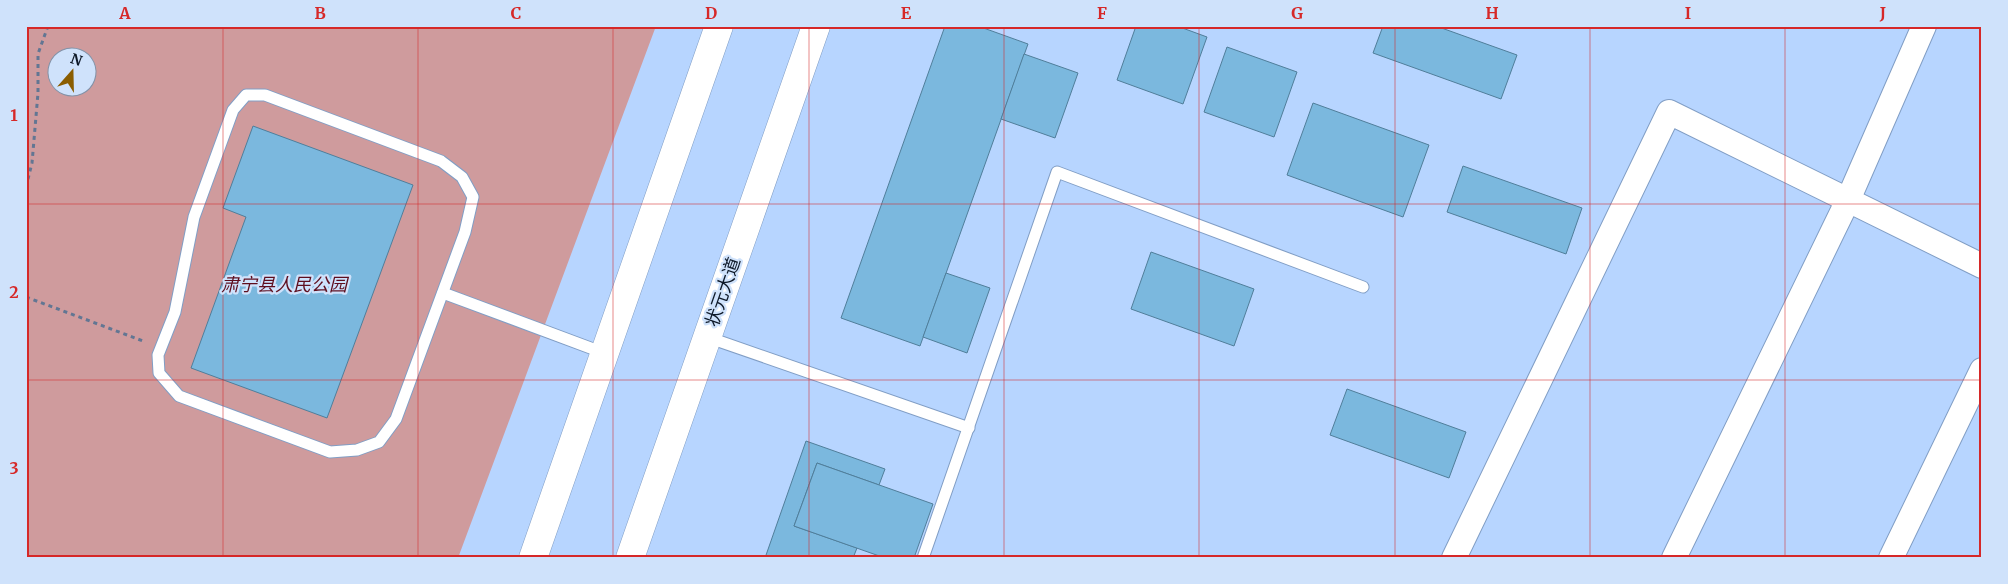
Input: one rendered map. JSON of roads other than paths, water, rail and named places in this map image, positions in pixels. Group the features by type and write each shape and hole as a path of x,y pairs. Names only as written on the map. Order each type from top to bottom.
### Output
{"main road":[{"path":"533,558 718,26"},
{"name":"状元大道","path":"630,558 816,26"}],"street":[{"path":"1674,558 1848,200 1924,26"},
{"path":"1454,558 1668,112 1982,266"},
{"path":"1891,558 1982,370"}],"lane":[{"path":"246,95 265,95 432,157 441,161 462,177 473,197 465,232 443,293 396,419 379,442 357,450 330,452 179,396 160,373 158,355 175,312 194,217 233,110 246,95"},
{"path":"923,558 1057,172 1363,287"},
{"path":"443,293 604,353"},
{"path":"707,337 968,428"}],"park label":[{"name":"肃宁县人民公园","path":"284,285"}]}
